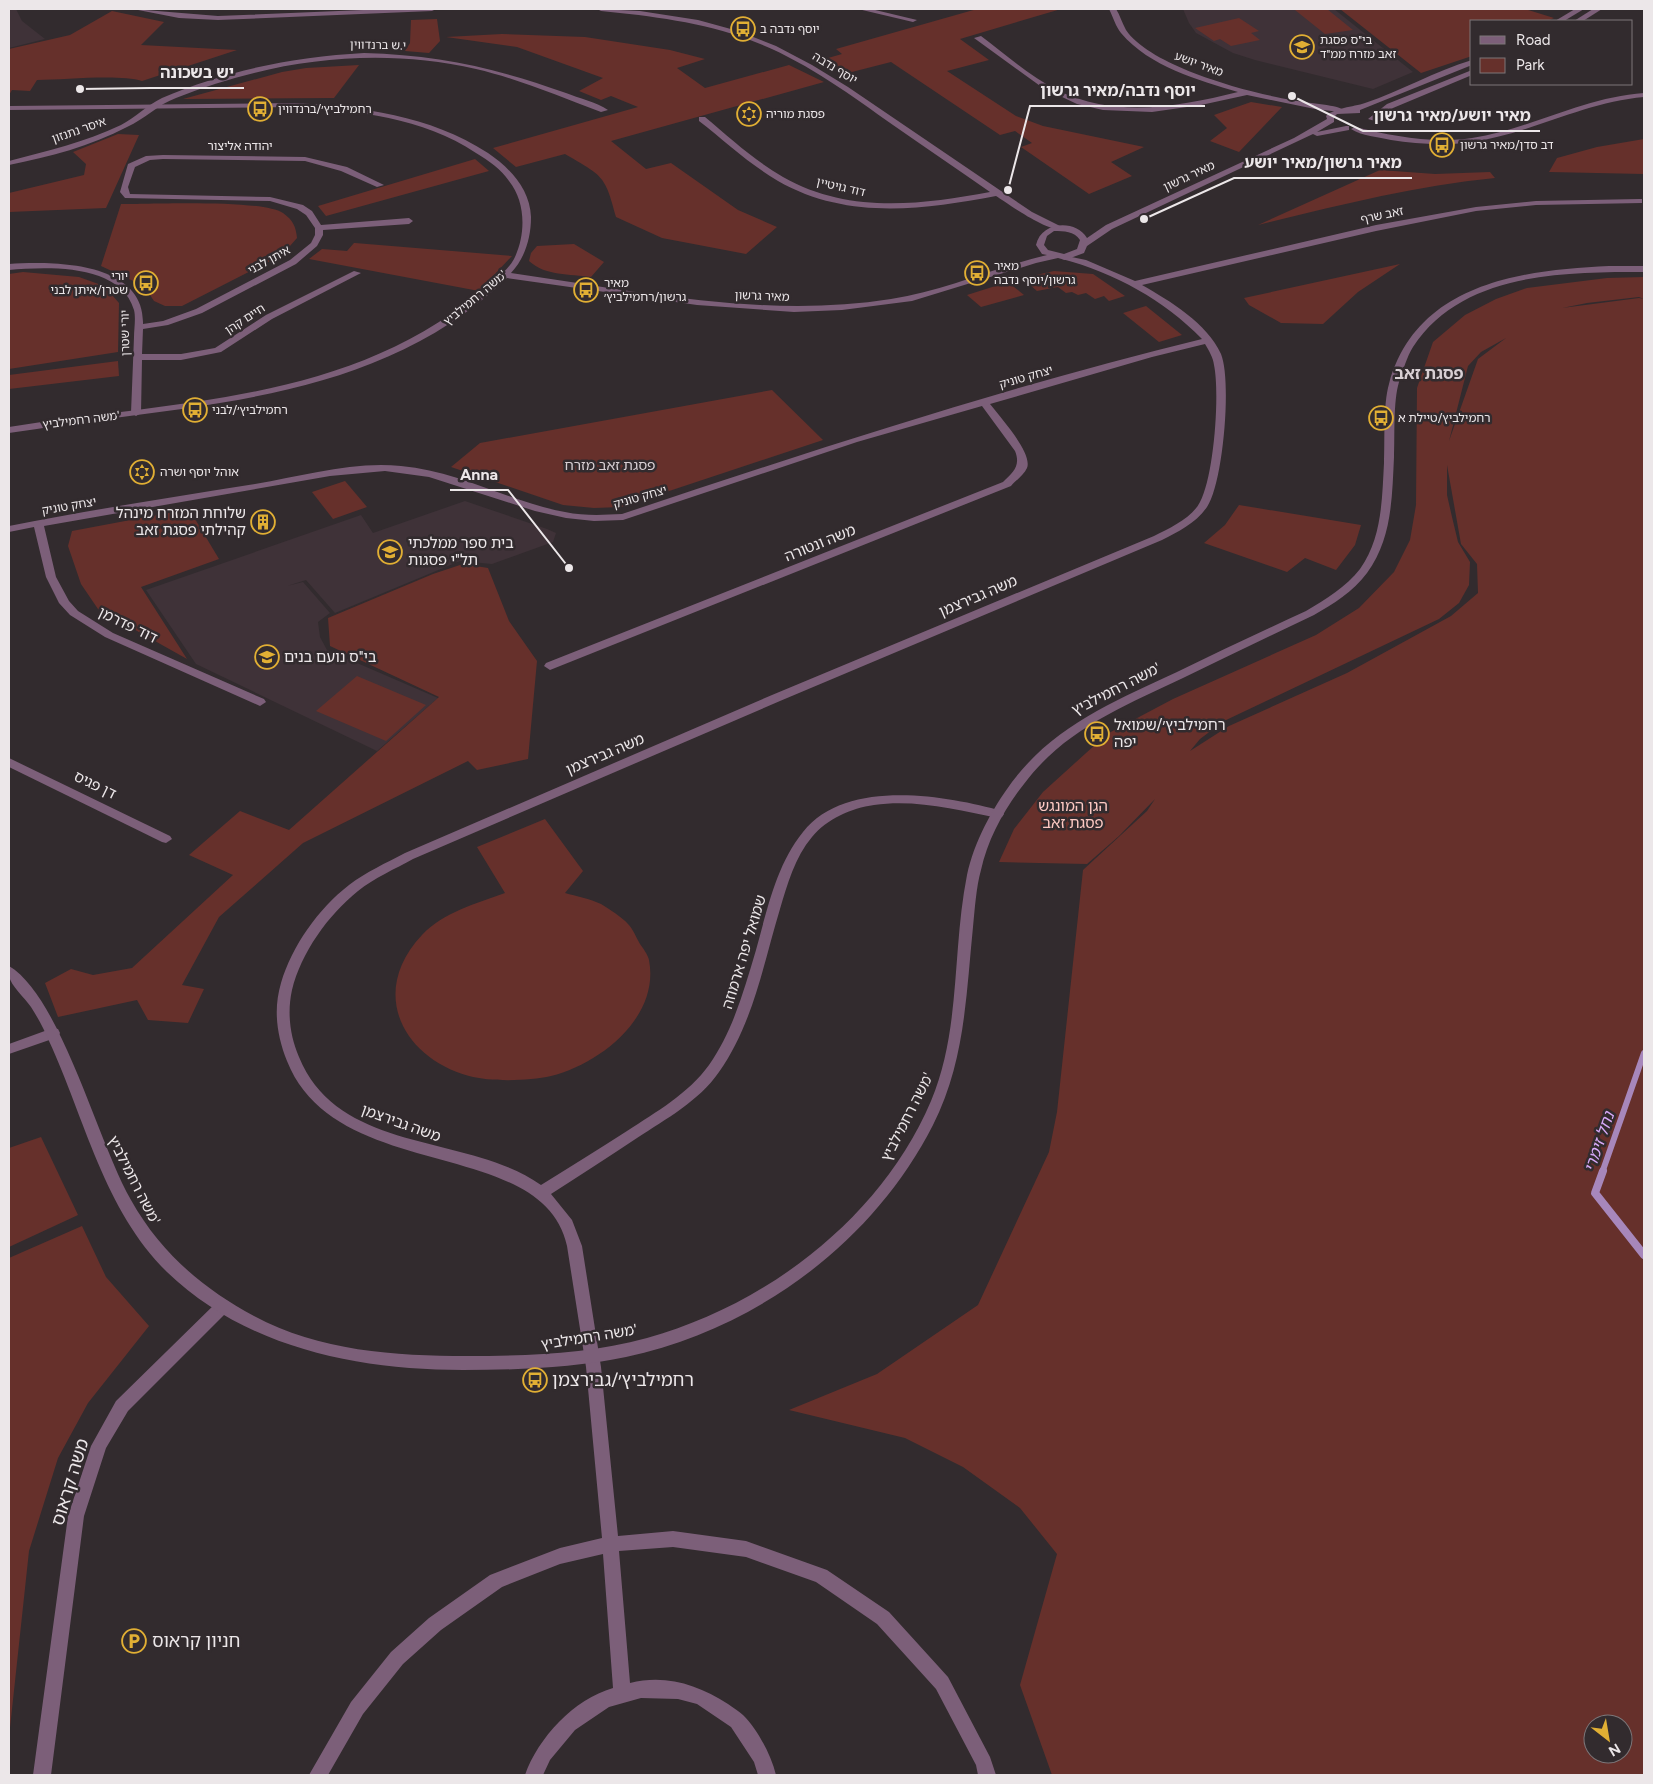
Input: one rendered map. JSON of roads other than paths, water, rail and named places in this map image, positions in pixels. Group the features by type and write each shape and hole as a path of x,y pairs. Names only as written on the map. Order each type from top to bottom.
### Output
{"street":[{"path":"137,9 179,16 225,18 432,9"},
{"name":"יוסף נדבה","path":"601,9 660,16 695,23 737,33 773,48 836,82 1029,214 1064,229"},
{"path":"862,9 913,20"},
{"name":"מאיר יושע","path":"1113,9 1118,26 1126,36 1151,56 1186,73 1249,92 1301,104 1350,110"},
{"path":"1561,20 1580,9"},
{"path":"1580,20 1598,9"},
{"path":"978,38 1057,93 1085,104 1161,111 1193,106 1249,92"},
{"name":"י.ש ברנדווין","path":"152,106 201,85 256,70 315,59 363,55 431,59 476,67 505,75 604,110"},
{"path":"1350,110 1368,105 1470,63"},
{"path":"1346,128 1368,126 1390,106 1470,73"},
{"path":"1355,128 1416,141 1470,140 1602,102 1644,95"},
{"name":"מאיר יושע","path":"1301,104 1346,128"},
{"name":"משה רחמילביץ'","path":"9,108 264,105 356,111 412,121 455,135 485,154 508,172 518,185 528,214 522,246 516,261 504,275 472,304 441,327 402,348 360,366 264,393 9,430"},
{"name":"איסר נתנזון","path":"12,161 76,144 112,131 139,117 152,106"},
{"name":"מאיר גרשון","path":"1064,229 1090,230 1118,222 1297,140 1340,110"},
{"path":"1350,110 1362,112 1389,132 1416,141"},
{"name":"דוד גויטיין","path":"702,119 783,180 814,195 831,200 891,209 930,206 996,193"},
{"name":"מאיר גרשון","path":"1297,140 1346,128"},
{"name":"יהודה אליצור","path":"320,228 309,213 300,207 270,199 128,196 124,192 124,187 131,166 149,158 163,156 305,159 344,169 380,185"},
{"name":"זאב שרף","path":"1135,284 1376,228 1476,209 1536,202 1639,201"},
{"name":"יוסף נדבה","path":"1029,214 1039,226 1041,242"},
{"path":"320,228 409,221"},
{"name":"מאיר גרשון","path":"1082,248 1118,222"},
{"name":"איתן לבני","path":"139,327 165,323 199,311 293,262 314,244 319,235 320,228"},
{"path":"1064,229 1083,236 1082,248 1077,254 1065,257 1045,252 1041,242 1047,231 1064,229"},
{"name":"מאיר גרשון","path":"1014,265 1041,242"},
{"name":"משה גבירצמן","path":"1082,248 1105,269"},
{"name":"מאיר גרשון","path":"504,275 697,304 759,309 820,310 868,306 914,298 1014,265 1055,256"},
{"name":"משה גבירצמן","path":"622,1693 612,1544 593,1354 573,1237 558,1212 541,1193 508,1174 413,1148 349,1122 323,1104 307,1085 292,1061 282,1013 284,993 294,967 334,905 353,888 376,873 409,856 790,692 1158,538 1177,528 1195,515 1206,501 1214,474 1218,436 1220,369 1216,354 1206,341 1175,311 1135,284 1105,269 1065,257"},
{"name":"יורי שטרן","path":"9,267 37,265 66,266 90,271 109,277 126,288 135,298 140,311 136,413"},
{"name":"משה רחמילביץ'","path":"9,971 25,989 53,1033 108,1169 142,1233 162,1258 184,1278 223,1306 255,1325 283,1337 340,1353 372,1359 456,1363 512,1362 554,1360 650,1344 724,1316 787,1280 824,1254 880,1198 915,1144 941,1092 949,1068 973,875 979,850 998,814 1026,774 1048,749 1070,732 1113,706 1310,613 1336,598 1365,572 1376,552 1382,534 1393,384 1402,353 1416,332 1427,320 1439,311 1467,296 1512,280 1582,268 1644,268"},
{"name":"חיים קהן","path":"138,357 181,357 218,350 270,317 357,273"},
{"name":"יצחק טוניק","path":"9,529 329,475 384,469 402,469 440,477 566,517 604,520 638,512 838,446 984,402 1206,341"},
{"name":"משה ונטורה","path":"550,666 1007,484 1022,468 1023,458 1020,450 984,402"},
{"name":"דוד פדרמן","path":"38,523 51,577 64,603 74,613 109,634 260,702"},
{"name":"דן פגיס","path":"9,762 166,839"},
{"name":"שמואל יפה ארמוזה","path":"541,1193 665,1114 691,1094 712,1071 731,1040 743,1012 784,878 808,834 823,820 845,808 891,799 914,798 998,814"},
{"path":"9,1049 53,1033"},
{"name":"משה קראוס","path":"42,1775 76,1516 99,1446 122,1406 223,1306"},
{"path":"318,1775 356,1708 397,1658 435,1624 496,1581 560,1556 612,1544 672,1539 746,1549 821,1576 883,1618 942,1682 984,1763 987,1775"},
{"path":"534,1775 544,1754 569,1724 605,1699 641,1689 678,1690 701,1698 737,1721 762,1758 767,1775"}],"waterway":[{"name":"נחל זימרי","path":"1602,1173 1644,1053"},
{"name":"נחל זימרי","path":"1603,1171 1595,1193 1644,1255"}],"place":[{"name":"יוסף נדבה ב","path":"743,29"},
{"name":"בי\"ס פסגת זאב מזרח ממ\"ד","path":"1302,47"},
{"name":"יש בשכונה","path":"80,89"},
{"name":"מאיר יושע/מאיר גרשון","path":"1292,96"},
{"name":"רחמילביץ׳/ברנדווין","path":"260,109"},
{"name":"פסגת מוריה","path":"749,114"},
{"name":"דב סדן/מאיר גרשון","path":"1442,145"},
{"name":"יוסף נדבה/מאיר גרשון","path":"1008,190"},
{"name":"מאיר גרשון/מאיר יושע","path":"1144,219"},
{"name":"מאיר גרשון/יוסף נדבה","path":"977,273"},
{"name":"יורי שטרן/איתן לבני","path":"146,283"},
{"name":"מאיר גרשון/רחמילביץ׳","path":"586,290"},
{"name":"רחמילביץ׳/לבני","path":"195,410"},
{"name":"רחמילביץ/טיילת א","path":"1381,418"},
{"name":"אוהל יוסף ושרה","path":"142,472"},
{"name":"שלוחת המזרח מינהל קהילתי פסגת זאב","path":"263,522"},
{"name":"בית ספר ממלכתי תל\"י פסגות","path":"390,552"},
{"name":"Anna","path":"569,568"},
{"name":"בי\"ס נועם בנים","path":"267,657"},
{"name":"רחמילביץ׳/שמואל יפה","path":"1097,734"},
{"name":"רחמילביץ׳/גבירצמן","path":"535,1380"},
{"name":"חניון קראוס","path":"134,1641"}],"district":[{"name":"פסגת זאב","path":"1429,373"},
{"name":"פסגת זאב מזרח","path":"610,465"}],"park label":[{"name":"הגן המונגש פסגת זאב","path":"1073,814"}]}
